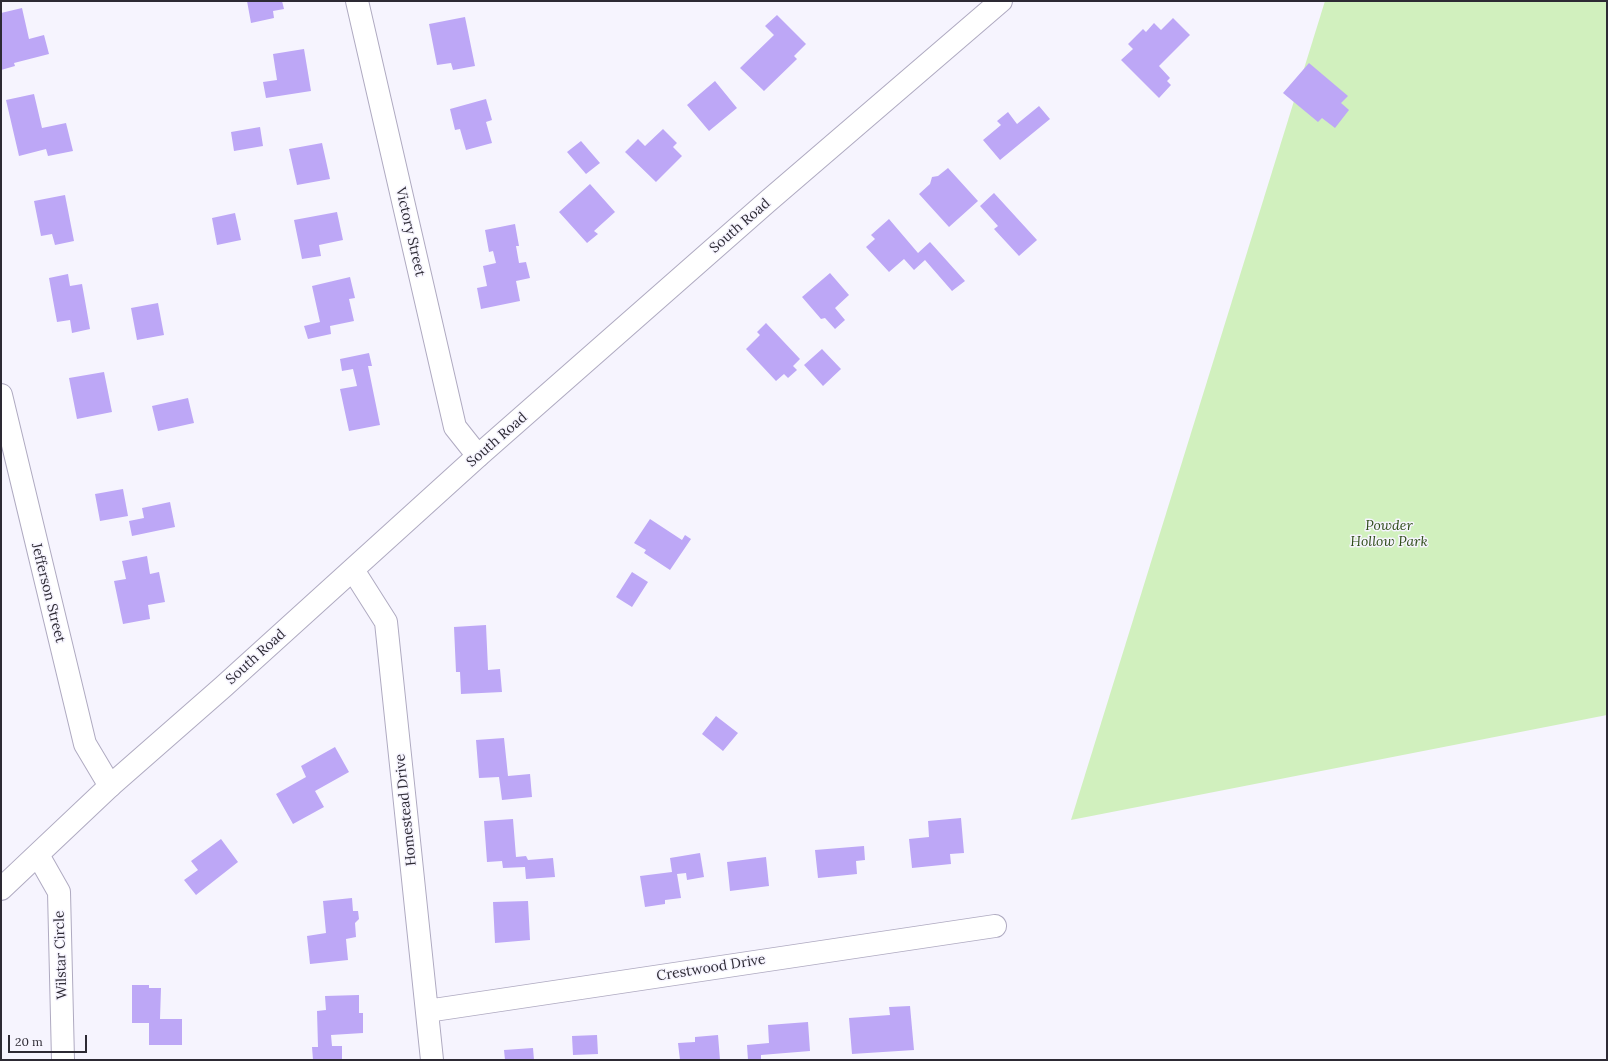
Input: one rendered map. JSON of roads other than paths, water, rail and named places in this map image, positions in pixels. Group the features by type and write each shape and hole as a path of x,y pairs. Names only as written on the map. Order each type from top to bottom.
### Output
{"street":[{"name":"Victory Street","path":"357,1 455,427 478,456"},
{"name":"South Road","path":"1,889 110,786 353,570 478,456 767,202 1001,1"},
{"name":"Jefferson Street","path":"1,395 85,744 110,786"},
{"name":"Homestead Drive","path":"353,570 386,622 432,1060"},
{"name":"Wilstar Circle","path":"38,855 59,892 63,1060"},
{"name":"Crestwood Drive","path":"427,1011 995,926"}],"park label":[{"name":"Powder Hollow Park","path":"1389,534"}]}
